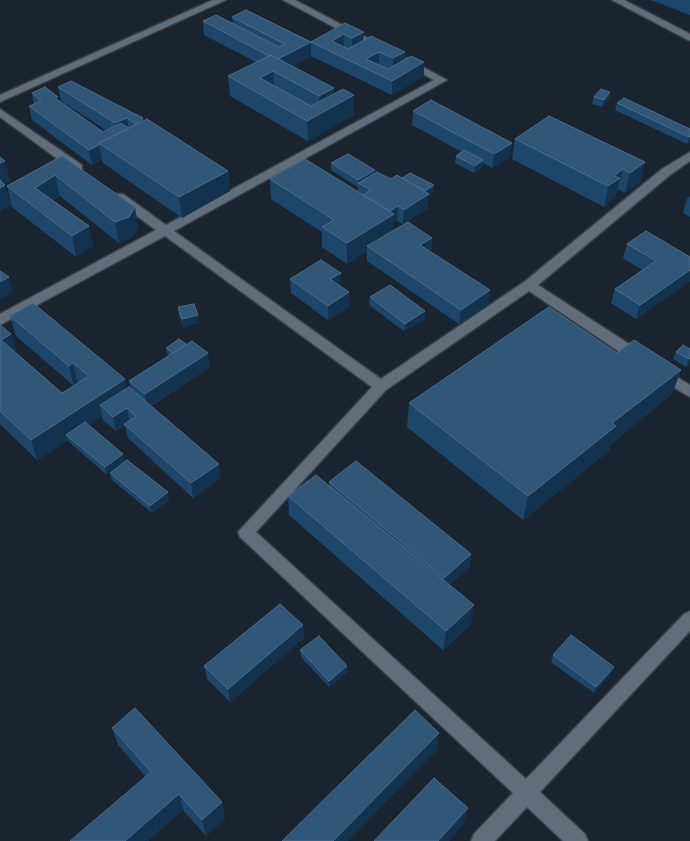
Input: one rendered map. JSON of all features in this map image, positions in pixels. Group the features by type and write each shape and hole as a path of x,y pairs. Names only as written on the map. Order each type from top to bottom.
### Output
{"street":[{"path":"0,99 221,0"},
{"path":"0,320 442,80 288,0"},
{"path":"617,0 690,38"},
{"path":"0,112 87,174"},
{"path":"578,841 526,795 246,532 381,386 529,285 666,172 690,156"},
{"path":"110,191 381,386"},
{"path":"529,285 690,392"},
{"path":"481,841 690,619"}],"building":[{"path":"246,10 311,42 278,59 203,21 216,15 279,47 285,44 232,17"},
{"path":"345,23 364,32 352,38 344,34 332,41 348,49 371,36 405,52 393,58 379,52 366,59 388,69 411,56 424,62 392,81 311,42"},
{"path":"271,55 334,88 319,96 273,71 260,78 311,106 343,89 354,95 307,121 228,76"},
{"path":"71,81 143,118 136,124 127,118 115,123 58,87"},
{"path":"45,87 58,97 55,98 103,132 121,123 129,128 89,150 29,106 41,101 32,93"},
{"path":"601,89 610,92 604,100 594,97"},
{"path":"624,98 690,129 690,136 617,103"},
{"path":"431,100 512,143 494,154 413,111"},
{"path":"549,116 645,162 630,173 623,169 614,176 620,178 608,186 515,139"},
{"path":"147,119 228,171 179,197 99,143"},
{"path":"464,150 483,160 475,166 456,156"},
{"path":"348,154 375,170 358,180 331,163"},
{"path":"62,156 135,207 129,217 115,222 55,175 35,188 89,226 72,236 7,186"},
{"path":"305,159 394,214 347,243 322,227 334,220 270,179"},
{"path":"377,172 391,179 397,175 429,194 404,210 398,206 390,211 363,195 371,190 358,183"},
{"path":"410,173 434,185 425,191 402,178"},
{"path":"0,180 5,185 0,188"},
{"path":"408,222 432,238 420,245 490,290 461,310 367,246"},
{"path":"646,231 690,257 690,270 640,305 615,289 656,261 627,244"},
{"path":"321,260 341,273 330,279 349,292 328,306 290,279"},
{"path":"0,271 9,277 0,282"},
{"path":"390,285 425,311 405,324 370,297"},
{"path":"33,303 125,379 31,440 0,411 0,325 11,334 1,340 62,393 89,376 73,363 69,366 10,316"},
{"path":"194,304 198,315 182,319 178,307"},
{"path":"549,307 617,353 634,340 681,370 612,423 616,426 528,496 409,403"},
{"path":"179,339 186,344 173,353 166,348"},
{"path":"192,341 208,353 145,394 129,381"},
{"path":"683,345 690,349 689,359 676,352"},
{"path":"129,387 219,464 191,483 124,424 136,417 127,408 113,417 100,405"},
{"path":"85,422 123,454 105,467 66,435"},
{"path":"127,460 168,492 150,506 110,473"},
{"path":"356,461 471,554 444,578 329,482"},
{"path":"316,475 474,605 446,631 288,496"},
{"path":"280,604 303,625 228,689 204,666"},
{"path":"571,635 614,667 596,687 553,655"},
{"path":"319,636 347,666 329,681 300,650"},
{"path":"135,708 222,802 202,820 179,794 125,841 70,841 151,772 112,728"},
{"path":"415,710 439,733 333,841 282,841"},
{"path":"434,778 468,808 438,841 374,841"}]}
